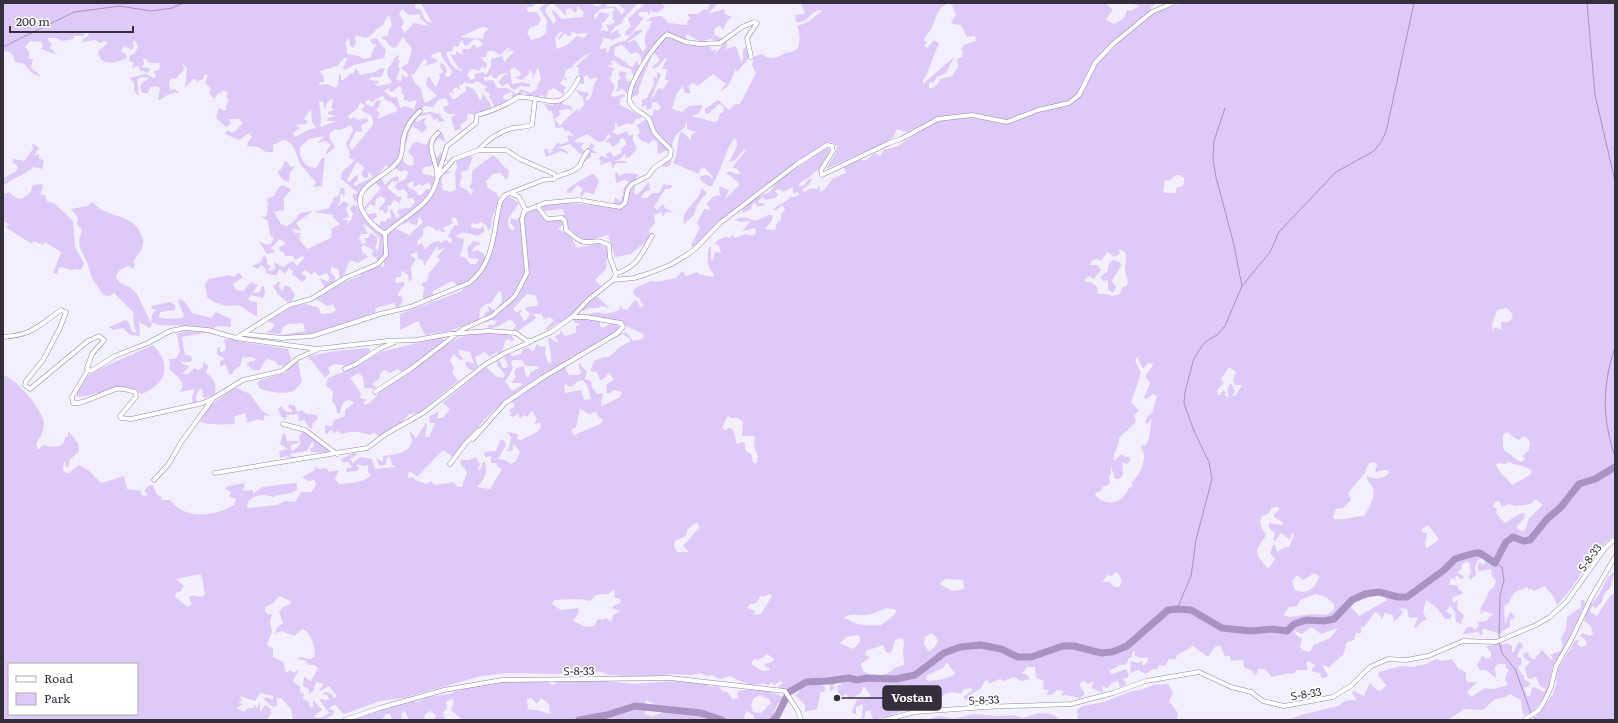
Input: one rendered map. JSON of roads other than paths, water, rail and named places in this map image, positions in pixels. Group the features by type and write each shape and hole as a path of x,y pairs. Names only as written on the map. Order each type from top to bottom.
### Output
{"street":[{"path":"613,280 634,278 670,265 695,249 720,223 797,164 827,145 832,146 833,151 821,170 822,175 889,143 901,139 938,119 972,114 1007,122 1038,110 1074,101 1079,95 1091,69 1104,53 1152,12 1173,3"},
{"path":"525,211 537,206 554,202 578,200 620,207 625,203 628,189 632,184 648,176 654,168 670,157 671,150 654,132 648,117 637,111 630,104 634,82 646,58 667,34 686,42 700,44 720,43 742,27 754,22 757,23 747,38 751,58"},
{"path":"385,234 418,210 425,203 437,178 447,146 476,123 477,115 501,108 518,97 554,102 563,100 570,94 579,78"},
{"path":"479,150 484,143 512,128 532,125 535,100"},
{"path":"385,234 372,225 365,215 359,203 360,197 374,180 398,162 403,148 405,132 420,111"},
{"path":"437,178 431,152 433,140 438,133"},
{"path":"437,178 454,160 479,150 506,150 520,159 554,174 556,177"},
{"path":"242,334 282,338 312,336 380,314 410,307 469,283 479,274 490,255 500,202 505,195 543,180 554,179 575,169 580,166 582,157 588,151"},
{"path":"375,392 412,368 463,329 492,316 511,301 527,273 522,219 525,211 523,203 518,197 510,193"},
{"path":"537,206 547,220 562,218 565,221 566,230 578,240 584,242 598,240 609,245 610,258 616,274"},
{"path":"236,338 289,305 311,299 345,278 378,264 386,255 385,234"},
{"path":"215,473 367,448 386,434 423,413 486,364 503,354 551,332 572,317 588,300 613,280 616,274 633,264 641,257 652,236"},
{"path":"3,337 16,336 34,330 61,310 64,311 66,314 43,360 28,377 25,385 30,389 35,386 88,341 99,336 104,340 88,361 88,370 75,391 72,401 76,404 80,404 97,395 118,389 135,392 136,397 120,413 121,418 125,420 189,407 212,399 243,380 282,371 298,358 317,350"},
{"path":"473,439 496,411 513,397 605,341 623,327 621,323 586,317 572,317"},
{"path":"88,370 94,370 115,356 148,343 170,331 185,328 208,330 236,338 317,350 416,340 459,333 488,331 509,331 519,334 527,341 531,342"},
{"path":"345,369 356,364 379,349 397,341"},
{"path":"154,480 163,472 182,441 212,399"},
{"path":"283,424 305,430 337,454"},
{"path":"450,464 465,444 484,426"},
{"name":"Տ-8-33","path":"884,720 914,712 986,707 1071,704 1113,693 1146,681 1199,672 1231,687 1251,692 1263,701 1284,706 1333,697 1352,686 1370,667 1388,660 1406,660 1428,656 1464,641 1496,642 1536,625 1550,616 1567,601 1605,548 1615,539"},
{"name":"Տ-8-33","path":"1524,720 1539,710 1545,700 1551,687 1556,666 1572,638 1591,598 1615,557"},
{"name":"Տ-8-33","path":"345,720 380,708 444,690 502,680 670,678 785,691 798,711 801,720"}],"waterway":[{"path":"3,47 74,12 120,6 151,11 172,8 184,3"},
{"path":"1177,609 1191,576 1196,540 1212,479 1209,462 1194,431 1184,403 1185,392 1194,358 1205,342 1217,335 1225,326 1242,286 1270,252 1279,232 1336,172 1374,151 1381,142 1386,132 1414,3"},
{"path":"1587,3 1595,95 1615,181"},
{"path":"1225,108 1214,141 1213,160 1234,245 1242,286"},
{"path":"1615,347 1608,375 1605,402 1608,429 1615,457"},
{"path":"773,720 777,716 789,692 806,682 849,678 857,680 867,678 896,679 915,675 944,653 960,647 981,645 1001,649 1018,657 1031,657 1063,646 1074,646 1101,653 1112,652 1127,646 1168,610 1177,609 1191,610 1222,628 1251,631 1273,629 1287,631 1294,624 1306,620 1324,621 1334,619 1352,600 1365,594 1379,592 1398,597 1407,597 1444,570 1455,559 1480,553 1495,563 1506,542 1513,537 1523,541 1530,540 1547,519 1561,507 1579,484 1595,479 1615,467"},
{"path":"1495,563 1502,567 1504,580 1500,596 1499,639"},
{"path":"1499,642 1502,653 1515,669 1531,713"},
{"path":"579,720 607,715 635,706 701,713 722,720"},
{"path":"1533,716 1536,720"}],"place":[{"name":"Vostan","path":"837,698"}]}
